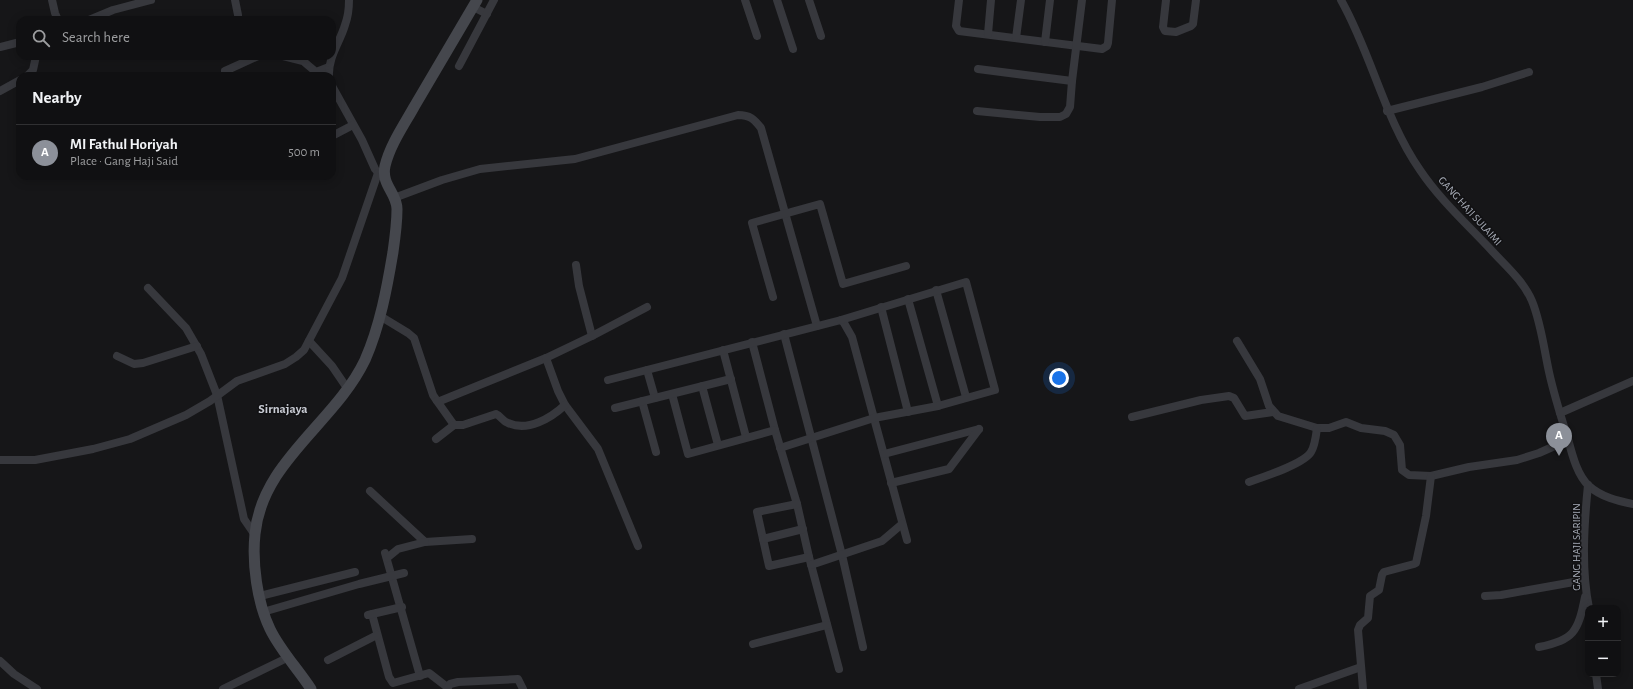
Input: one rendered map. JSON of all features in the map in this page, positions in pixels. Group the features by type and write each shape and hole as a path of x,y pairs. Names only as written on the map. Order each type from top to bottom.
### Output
{"street":[{"path":"52,0 56,16"},
{"path":"98,16 112,10 151,0"},
{"path":"235,0 238,14"},
{"path":"336,46 345,26 349,0"},
{"path":"0,460 35,460 93,449 130,439 186,415 237,381 285,364 300,353 342,278 382,177 392,147 480,8 494,0"},
{"path":"745,0 757,36"},
{"path":"777,0 793,49"},
{"path":"808,0 821,36"},
{"path":"959,0 957,28 959,31 1102,49 1107,46 1112,0"},
{"path":"988,34 991,0"},
{"path":"1016,38 1021,0"},
{"path":"1045,42 1050,0"},
{"path":"977,112 1040,117 1060,117 1066,114 1070,107 1082,0"},
{"path":"1166,0 1162,27 1165,31 1172,32 1191,26 1196,0"},
{"name":"GANG HAJI SULAIMI","path":"1341,0 1355,28 1387,111 1421,172 1439,195 1507,267 1524,288 1534,309 1560,413 1574,459 1588,485"},
{"path":"460,66 480,8"},
{"path":"0,47 16,43"},
{"path":"31,72 33,70 35,60"},
{"path":"224,71 249,60"},
{"path":"299,60 303,61 316,72 329,67"},
{"path":"329,72 331,60"},
{"path":"978,68 1072,81"},
{"path":"1387,111 1482,87 1529,72"},
{"path":"0,91 16,82"},
{"path":"311,689 273,635 263,612 255,569 255,536 259,511 274,477 333,407 365,360 380,316 395,231 397,206 336,93"},
{"path":"394,198 442,180 480,169 575,159 738,115 746,115 752,118 761,128 817,326"},
{"path":"336,134 353,125"},
{"path":"772,297 752,223 820,204 843,284 906,266"},
{"path":"576,265 579,286 592,336"},
{"path":"608,380 841,320 966,282 995,390 938,406 874,418 780,448"},
{"path":"148,288 186,328 197,346 217,395 244,519 255,536"},
{"path":"936,290 966,397"},
{"path":"908,299 938,406"},
{"path":"437,401 444,401 546,358 647,307"},
{"path":"881,307 908,412"},
{"path":"380,316 414,338 433,395 454,425"},
{"path":"841,320 852,337 907,540"},
{"path":"784,334 810,438 842,555 863,647"},
{"path":"308,341 332,366 347,388"},
{"path":"1236,341 1260,380 1267,401 1273,412 1283,418 1317,428 1329,428 1346,422 1361,428 1391,433 1399,442 1400,468 1404,473 1409,475 1432,476 1469,467 1517,460 1568,440"},
{"path":"752,342 775,430 797,504 810,561 839,669"},
{"path":"117,356 134,364 143,363 197,346"},
{"path":"723,350 746,437"},
{"path":"546,358 553,381 566,405 598,449 638,546"},
{"path":"647,370 655,398"},
{"path":"615,408 731,379"},
{"path":"1560,413 1633,381"},
{"path":"702,386 718,445"},
{"path":"672,394 688,454 775,430"},
{"path":"1132,417 1201,400 1229,396 1234,398 1245,416 1273,412"},
{"path":"642,401 656,452"},
{"path":"436,439 454,425 463,424 496,414 506,423 528,426 549,418 566,405"},
{"path":"1249,482 1300,462 1308,456 1313,447 1317,428"},
{"path":"884,454 979,429 949,469 891,483"},
{"path":"1363,689 1358,630 1360,625 1368,618 1370,596 1379,590 1384,572 1414,564 1417,560 1432,476"},
{"path":"1588,485 1599,493 1616,500 1633,504"},
{"name":"GANG HAJI SARIPIN","path":"1588,485 1584,518 1585,580 1588,605"},
{"path":"370,492 425,542"},
{"path":"797,504 757,512 769,566 842,555 882,541 902,524"},
{"path":"763,539 803,528"},
{"path":"420,676 402,607 386,556 398,549 425,542 472,539"},
{"path":"260,596 355,569 359,584"},
{"path":"263,612 359,584 404,573"},
{"path":"1485,596 1501,595 1585,580"},
{"path":"1539,648 1565,640 1574,631 1586,593"},
{"path":"402,607 370,615 389,677 393,683 430,673 447,688 450,684 458,682 518,679 523,689"},
{"path":"753,644 827,625"},
{"path":"328,660 377,635"},
{"path":"223,689 288,657"},
{"path":"0,661 14,674 37,689"},
{"path":"1299,689 1361,666"},
{"path":"1596,677 1598,689"}],"place":[{"name":"MI Fathul Horiyah","path":"1559,456"}],"district":[{"name":"Sirnajaya","path":"283,409"}]}
